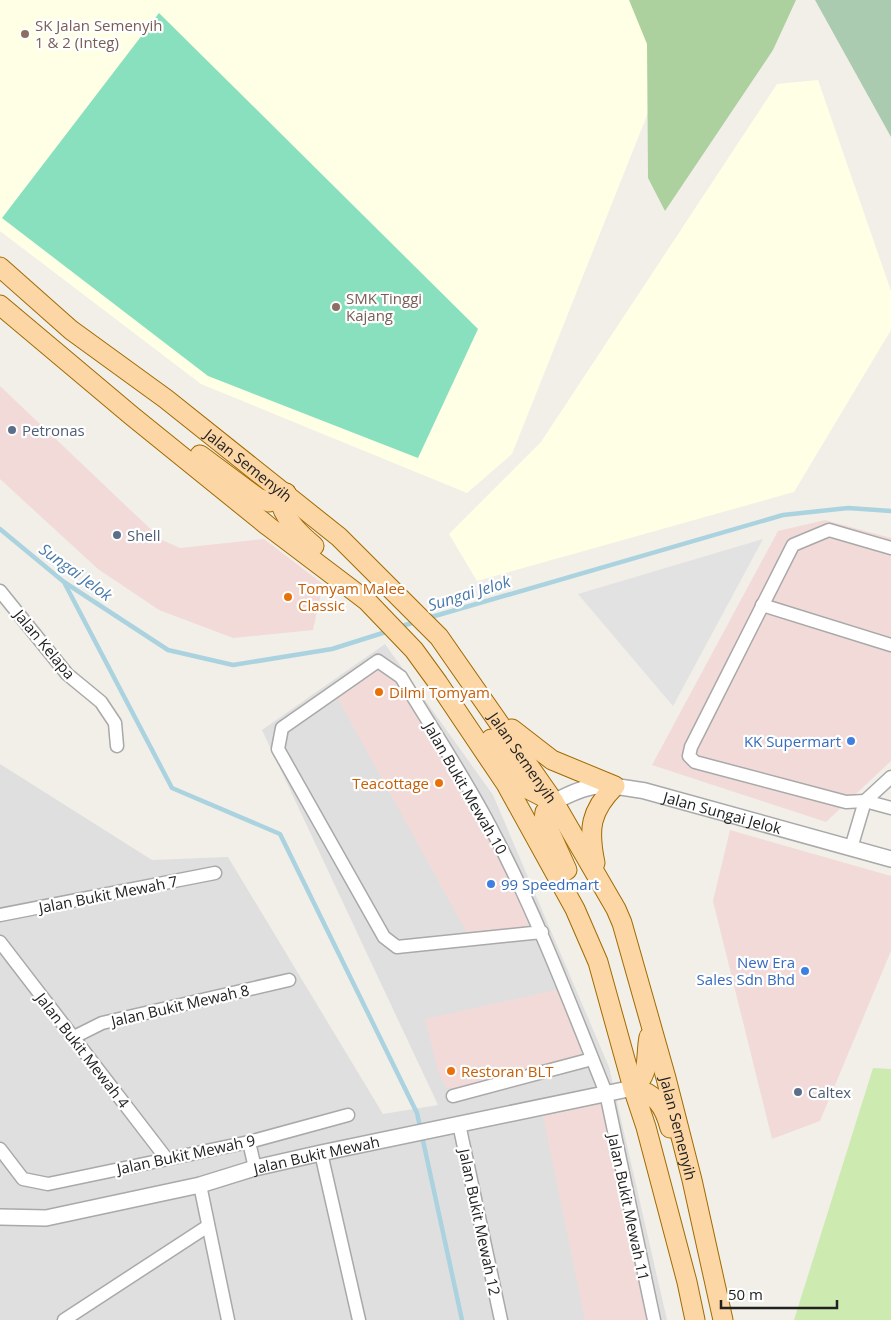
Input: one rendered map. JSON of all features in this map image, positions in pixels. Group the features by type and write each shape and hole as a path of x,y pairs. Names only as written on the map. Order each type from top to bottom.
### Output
{"main road":[{"name":"Jalan Semenyih","path":"0,267 71,330 166,399 339,537 439,637 495,715 554,802 599,879 622,923 692,1180 723,1320"},
{"name":"Jalan Semenyih","path":"0,305 132,416 268,526 364,599 414,650 438,683 506,784 575,909 598,962 632,1088 648,1136 687,1282 695,1320"},
{"path":"132,416 157,425 258,498 269,502 286,493"},
{"path":"286,493 281,505 285,517 294,528 332,560 364,599"},
{"path":"438,683 460,699 526,788 554,802 545,812 544,819 576,890 578,899 575,909"},
{"path":"495,715 552,760 615,786 601,800 594,816 590,840 599,879"},
{"path":"632,1088 642,1079 647,1068 647,1048 651,1028"},
{"path":"632,1088 648,1092 657,1100 667,1119 684,1172 692,1180"}],"street":[{"path":"891,548 829,530 792,545 691,746 688,756 695,762 846,802 865,801 891,808"},
{"name":"Jalan Kelapa","path":"0,591 67,674 100,702 115,723 117,746"},
{"path":"762,605 891,645"},
{"name":"Jalan Bukit Mewah 10","path":"542,932 397,947 384,937 278,749 282,728 378,661 401,677 491,827 542,932 606,1094"},
{"path":"851,848 865,801 891,777"},
{"name":"Jalan Sungai Jelok","path":"554,802 581,788 615,786 676,799 891,858"},
{"name":"Jalan Bukit Mewah 7","path":"0,915 215,873"},
{"name":"Jalan Bukit Mewah 4","path":"0,942 166,1158"},
{"name":"Jalan Bukit Mewah 8","path":"74,1037 102,1023 289,980"},
{"path":"453,1096 592,1059"},
{"name":"Jalan Bukit Mewah","path":"0,1217 46,1218 200,1185 255,1168 321,1153 632,1088"},
{"name":"Jalan Bukit Mewah 11","path":"606,1094 654,1320"},
{"name":"Jalan Bukit Mewah 9","path":"0,1149 23,1178 48,1184 248,1142 348,1114"},
{"name":"Jalan Bukit Mewah 12","path":"460,1124 501,1320"},
{"path":"248,1142 255,1168"},
{"path":"321,1153 359,1320"},
{"path":"200,1185 228,1320"},
{"path":"64,1320 208,1226"}],"shaded area":[{"name":"SMK Tinggi Kajang","path":"0,0 693,0 512,454 467,493 201,384 0,231"},
{"path":"815,0 891,0 891,137"},
{"path":"818,80 891,291 891,330 794,492 477,581 449,534 541,442 777,84"},
{"path":"0,386 162,540 180,548 264,539 323,584 313,630 233,638 159,610 98,569 0,479"},
{"path":"825,520 891,538 891,761 826,822 652,765 778,531"},
{"path":"763,539 673,706 578,594"},
{"path":"385,644 493,795 609,1067 667,1320 0,1320 0,764 152,860 228,857 383,1114 438,1105 262,730"},
{"path":"381,666 400,679 484,826 534,927 467,933 337,697"},
{"path":"730,830 891,876 891,951 820,1121 772,1139 713,901"},
{"path":"560,989 585,1055 454,1090 446,1087 439,1074 425,1019"},
{"path":"601,1104 648,1320 585,1320 543,1116"}],"green space":[{"path":"629,0 796,0 773,50 665,211 648,178 647,44"},
{"path":"159,13 478,329 418,458 208,376 2,218"},
{"path":"873,1068 891,1069 891,1320 794,1320"}],"waterway":[{"name":"Sungai Jelok","path":"428,618 783,515 848,508 891,511"},
{"name":"Sungai Jelok","path":"0,529 64,582 168,650 233,665 332,649 389,631"},
{"path":"65,584 172,788 280,834 417,1113 462,1320"},
{"name":"Sungai Jelok","path":"399,627 415,622"}],"place":[{"name":"SK Jalan Semenyih 1 & 2 (Integ)","path":"25,34"},
{"name":"SMK Tinggi Kajang","path":"336,307"},
{"name":"Petronas","path":"12,430"},
{"name":"Shell","path":"117,535"},
{"name":"Tomyam Malee Classic","path":"288,597"},
{"name":"Dilmi Tomyam","path":"379,692"},
{"name":"KK Supermart","path":"851,741"},
{"name":"Teacottage","path":"439,783"},
{"name":"99 Speedmart","path":"491,884"},
{"name":"New Era Sales Sdn Bhd","path":"805,971"},
{"name":"Restoran BLT","path":"451,1071"},
{"name":"Caltex","path":"798,1092"}]}
